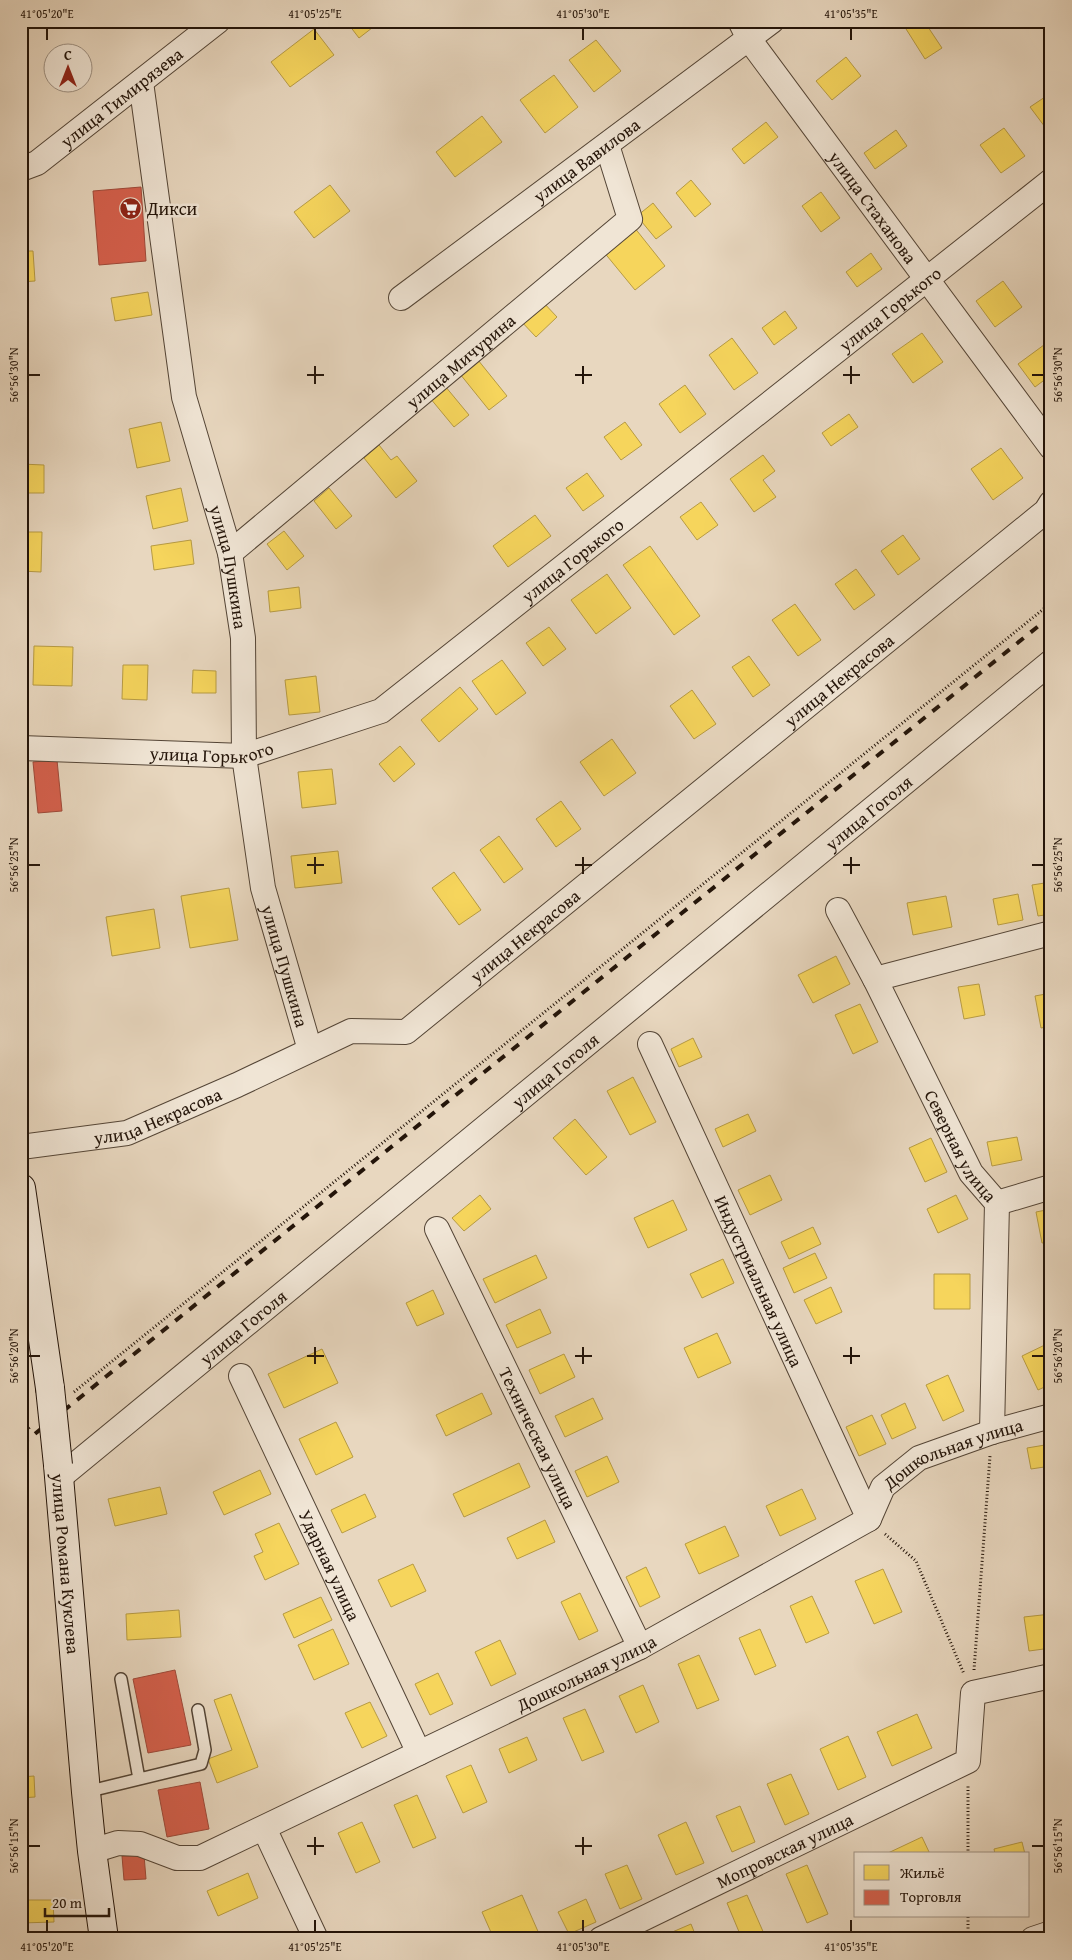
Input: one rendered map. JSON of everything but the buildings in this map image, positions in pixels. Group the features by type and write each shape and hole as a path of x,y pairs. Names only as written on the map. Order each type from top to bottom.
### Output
{"street":[{"name":"улица Тимирязева","path":"21,169 37,163 218,21"},
{"name":"улица Вавилова","path":"401,298 607,144 745,30 772,21"},
{"name":"улица Стаханова","path":"745,30 1051,448"},
{"name":"улица Пушкина","path":"141,82 184,397 230,553 243,638 244,756 264,888 310,1050"},
{"name":"улица Мичурина","path":"230,553 630,219 607,144"},
{"name":"улица Горького","path":"21,748 244,756 381,711 1051,181"},
{"name":"улица Некрасова","path":"21,1147 127,1133 351,1031 406,1032 1046,511 1051,503"},
{"name":"улица Гоголя","path":"59,1472 1051,662"},
{"name":"Северная улица","path":"838,910 875,979 971,1173 997,1203 992,1432"},
{"path":"875,979 1051,933"},
{"name":"Индустриальная улица","path":"650,1044 869,1519"},
{"name":"улица Романа Куклева","path":"21,1188 59,1393 59,1472 86,1792 104,1939"},
{"path":"997,1203 1051,1188"},
{"name":"Техническая улица","path":"437,1229 640,1647"},
{"name":"Ударная улица","path":"240,1376 419,1753"},
{"name":"Дошкольная улица","path":"92,1851 118,1843 140,1844 177,1858 200,1858 640,1647 869,1519 883,1487 919,1458 992,1432 1051,1416"},
{"path":"968,1761 972,1693 1051,1676"},
{"name":"Мопровская улица","path":"601,1939 968,1761"},
{"path":"264,1828 316,1939"},
{"path":"1034,1939 1051,1933"}],"lane":[{"path":"121,1679 139,1779"},
{"path":"86,1792 201,1764 205,1750 198,1710"}],"path":[{"path":"59,1393 1051,602"},
{"path":"21,1435 37,1422"},
{"path":"972,1693 992,1432"},
{"path":"869,1519 916,1561 972,1693"},
{"path":"968,1761 968,1852"},
{"path":"968,1918 968,1939"}],"railway":[{"path":"21,1445 1051,616"}],"place":[{"name":"Дикси","path":"131,208"}]}
